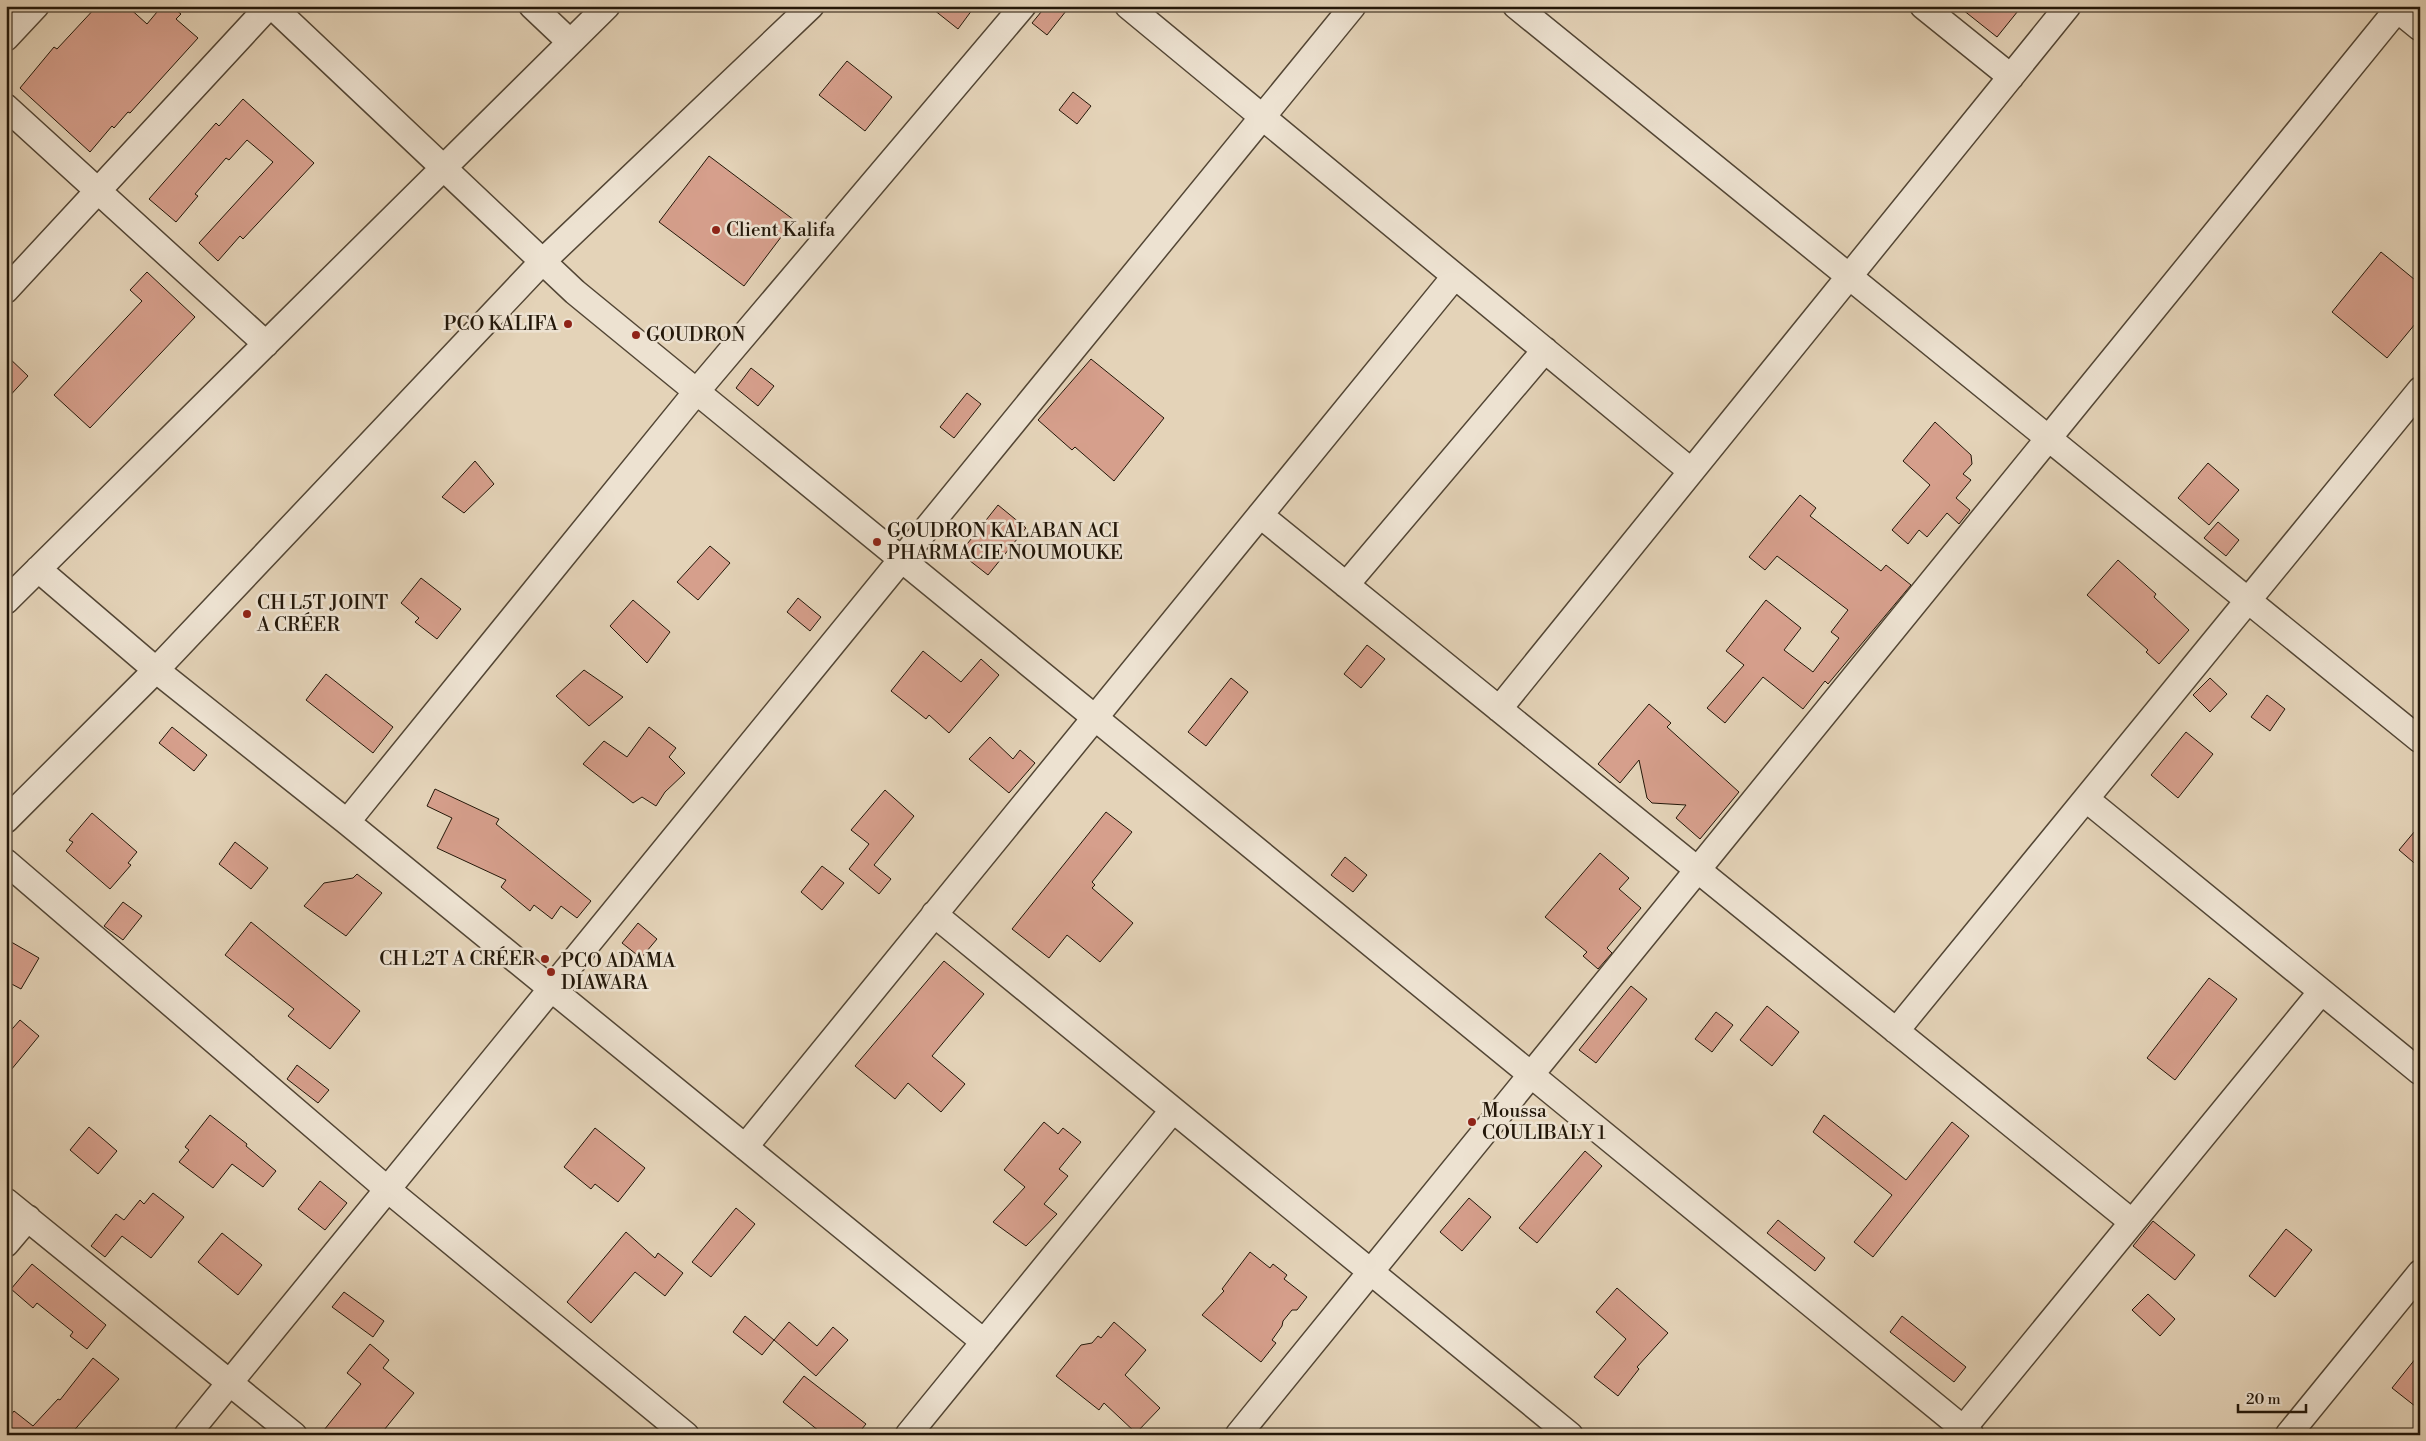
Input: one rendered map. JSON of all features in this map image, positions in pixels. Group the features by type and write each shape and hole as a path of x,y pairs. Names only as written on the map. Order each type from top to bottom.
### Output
{"street":[{"path":"6,38 36,6"},
{"path":"6,290 271,6 575,292 1531,1074 1964,1433 2132,1222 2321,992"},
{"path":"532,6 570,42"},
{"path":"6,601 607,6"},
{"path":"6,820 156,670 543,261 811,6"},
{"path":"347,822 697,391 1023,6"},
{"path":"1128,6 1691,472"},
{"path":"187,1435 1352,6"},
{"path":"1516,6 2420,740"},
{"path":"1923,6 2010,77"},
{"path":"1499,709 2068,6"},
{"path":"1238,1435 2396,7 2420,28"},
{"path":"6,107 266,344"},
{"path":"745,1147 1454,276"},
{"path":"1346,585 1545,350"},
{"path":"1896,1031 2248,600 2415,406"},
{"path":"1260,515 2132,1222"},
{"path":"38,569 156,670 347,822 984,1342"},
{"path":"2086,799 2420,1072"},
{"path":"6,862 387,1189 686,1435"},
{"path":"934,914 1371,1271 1567,1434"},
{"path":"908,1435 1173,1110"},
{"path":"6,1201 294,1435"},
{"path":"6,1244 28,1218"},
{"path":"2288,1435 2420,1273"}],"building":[{"path":"97,6 127,6 147,24 162,6 171,6 181,14 176,19 198,38 130,113 128,112 114,128 112,126 90,152 20,88 54,47 57,49"},
{"path":"929,6 975,6 958,29"},
{"path":"1046,6 1070,6 1047,35 1032,23"},
{"path":"1958,6 2022,6 1997,37"},
{"path":"847,61 892,97 865,131 819,95"},
{"path":"1073,92 1091,106 1077,124 1059,110"},
{"path":"243,99 314,163 243,239 240,236 218,261 199,243 273,162 247,140 229,160 226,158 195,194 198,196 176,222 149,199 216,123 219,126"},
{"path":"709,156 794,220 744,286 659,222"},
{"path":"2381,252 2420,284 2420,318 2387,358 2332,312"},
{"path":"147,272 195,317 90,428 54,395 142,301 130,290"},
{"path":"6,355 28,376 6,400"},
{"path":"1091,359 1164,418 1114,481 1075,447 1072,450 1038,420"},
{"path":"751,368 774,386 758,406 736,388"},
{"path":"967,393 981,404 954,438 940,427"},
{"path":"1935,422 1971,455 1972,464 1963,474 1971,480 1956,498 1970,510 1959,524 1947,513 1927,537 1919,530 1908,544 1892,530 1930,485 1903,461"},
{"path":"475,461 494,484 464,513 442,497"},
{"path":"2208,463 2239,490 2209,525 2178,498"},
{"path":"1800,495 1816,508 1810,516 1881,571 1886,565 1911,585 1828,684 1825,681 1803,709 1763,677 1725,723 1707,708 1744,665 1726,651 1766,600 1801,628 1784,650 1813,672 1839,638 1831,632 1848,610 1777,556 1765,570 1749,557"},
{"path":"998,505 1026,528 988,575 960,553"},
{"path":"2218,522 2239,540 2226,556 2204,538"},
{"path":"710,546 730,563 698,600 677,582"},
{"path":"2118,560 2156,594 2154,597 2189,630 2159,664 2146,652 2148,650 2087,595"},
{"path":"421,578 461,609 437,639 415,622 419,618 401,603"},
{"path":"798,598 821,617 810,631 787,612"},
{"path":"633,600 670,632 647,663 610,626"},
{"path":"1367,645 1385,659 1361,688 1344,674"},
{"path":"923,651 961,682 981,659 999,675 949,733 929,715 926,719 891,691"},
{"path":"584,670 623,697 589,726 556,696"},
{"path":"326,674 393,727 373,753 306,700"},
{"path":"1231,678 1248,692 1206,746 1188,732"},
{"path":"2210,678 2227,694 2210,712 2193,695"},
{"path":"2267,695 2285,709 2270,731 2251,717"},
{"path":"1649,704 1671,723 1667,727 1739,792 1700,839 1676,818 1686,805 1652,803 1647,798 1639,760 1620,783 1598,764"},
{"path":"172,727 207,755 194,771 159,743"},
{"path":"649,727 676,748 669,757 685,773 665,792 656,806 642,797 633,803 583,764 604,741 627,757"},
{"path":"2186,732 2213,754 2178,798 2151,775"},
{"path":"990,737 1013,759 1020,750 1035,763 1009,793 969,759"},
{"path":"435,789 499,819 496,824 591,901 577,918 561,906 552,919 534,905 530,911 501,887 506,880 437,848 452,818 427,806"},
{"path":"885,790 914,816 874,865 891,879 879,894 849,869 869,844 851,830"},
{"path":"1106,812 1132,832 1092,882 1095,885 1092,888 1133,923 1100,962 1067,935 1049,958 1012,929"},
{"path":"92,813 137,852 128,863 131,865 110,889 66,851 73,842 69,840"},
{"path":"2420,825 2420,868 2399,850"},
{"path":"235,842 268,868 251,889 219,864"},
{"path":"1600,853 1629,878 1619,889 1641,908 1607,948 1612,953 1598,969 1583,956 1587,952 1545,917"},
{"path":"1345,857 1367,875 1353,892 1331,875"},
{"path":"822,866 844,883 822,910 801,892"},
{"path":"357,874 382,893 346,936 304,906 324,883 353,878"},
{"path":"123,902 142,916 123,940 104,926"},
{"path":"251,922 360,1011 330,1049 288,1016 294,1009 225,955"},
{"path":"638,923 657,939 641,958 622,943"},
{"path":"6,939 39,958 21,989 6,981"},
{"path":"944,961 984,994 932,1056 965,1084 941,1112 908,1083 895,1099 855,1066"},
{"path":"2209,978 2237,999 2175,1080 2147,1058"},
{"path":"1631,986 1647,999 1596,1063 1579,1050"},
{"path":"1767,1006 1799,1032 1772,1066 1740,1040"},
{"path":"1716,1012 1733,1025 1712,1052 1695,1039"},
{"path":"20,1020 39,1036 6,1076 6,1036"},
{"path":"297,1065 329,1090 318,1103 287,1079"},
{"path":"210,1115 247,1144 246,1146 276,1171 263,1187 232,1164 213,1188 179,1162 189,1150 185,1147"},
{"path":"1824,1115 1906,1180 1952,1122 1969,1136 1873,1257 1854,1242 1892,1195 1813,1132"},
{"path":"1044,1122 1058,1134 1063,1128 1081,1142 1059,1169 1068,1176 1044,1204 1057,1214 1026,1246 993,1222 1025,1187 1004,1170"},
{"path":"89,1127 117,1151 98,1174 70,1150"},
{"path":"595,1128 645,1168 618,1202 595,1184 591,1189 564,1167"},
{"path":"1585,1151 1602,1166 1537,1243 1519,1228"},
{"path":"320,1181 347,1203 325,1230 298,1209"},
{"path":"153,1193 184,1217 151,1258 122,1236 105,1257 91,1246 116,1214 124,1220 140,1200 144,1204"},
{"path":"1469,1198 1491,1217 1462,1251 1440,1232"},
{"path":"736,1208 755,1224 711,1277 692,1262"},
{"path":"1778,1220 1825,1258 1815,1271 1767,1233"},
{"path":"2153,1221 2195,1255 2175,1280 2133,1246"},
{"path":"2286,1229 2312,1250 2275,1297 2249,1276"},
{"path":"626,1232 655,1258 658,1253 683,1273 665,1296 635,1272 591,1323 567,1302"},
{"path":"222,1233 262,1265 238,1295 198,1262"},
{"path":"1250,1252 1270,1268 1273,1264 1287,1275 1284,1279 1307,1297 1297,1310 1292,1310 1283,1321 1282,1326 1272,1340 1276,1343 1261,1362 1202,1315 1224,1291 1222,1289"},
{"path":"32,1264 106,1325 87,1349 70,1336 73,1332 37,1303 33,1308 11,1289"},
{"path":"1617,1288 1668,1333 1637,1367 1639,1369 1618,1396 1594,1377 1626,1339 1596,1312"},
{"path":"344,1292 384,1321 373,1337 332,1307"},
{"path":"2148,1294 2175,1319 2160,1336 2132,1310"},
{"path":"745,1316 774,1340 762,1355 733,1332"},
{"path":"1902,1316 1966,1367 1954,1382 1890,1332"},
{"path":"789,1322 817,1346 833,1327 848,1340 816,1376 774,1340"},
{"path":"1114,1322 1146,1350 1125,1375 1160,1408 1136,1433 1104,1403 1099,1410 1056,1376 1081,1345 1092,1343 1098,1336 1101,1338"},
{"path":"370,1344 389,1360 383,1368 414,1393 380,1435 320,1435 361,1384 347,1373"},
{"path":"2420,1353 2420,1410 2392,1388"},
{"path":"93,1358 119,1379 70,1435 6,1435 6,1421 14,1411 33,1426 58,1399 60,1400"},
{"path":"804,1376 866,1424 857,1435 824,1435 783,1402"}],"place":[{"name":"Client Kalifa","path":"716,230"},
{"name":"PCO KALIFA","path":"568,324"},
{"name":"GOUDRON","path":"636,335"},
{"name":"GOUDRON KALABAN ACI PHARMACIE NOUMOUKE","path":"877,542"},
{"name":"CH L5T JOINT A CRÉER","path":"247,614"},
{"name":"CH L2T A CRÉER","path":"545,959"},
{"name":"PCO ADAMA DIAWARA","path":"551,972"},
{"name":"Moussa COULIBALY 1","path":"1472,1122"}]}
